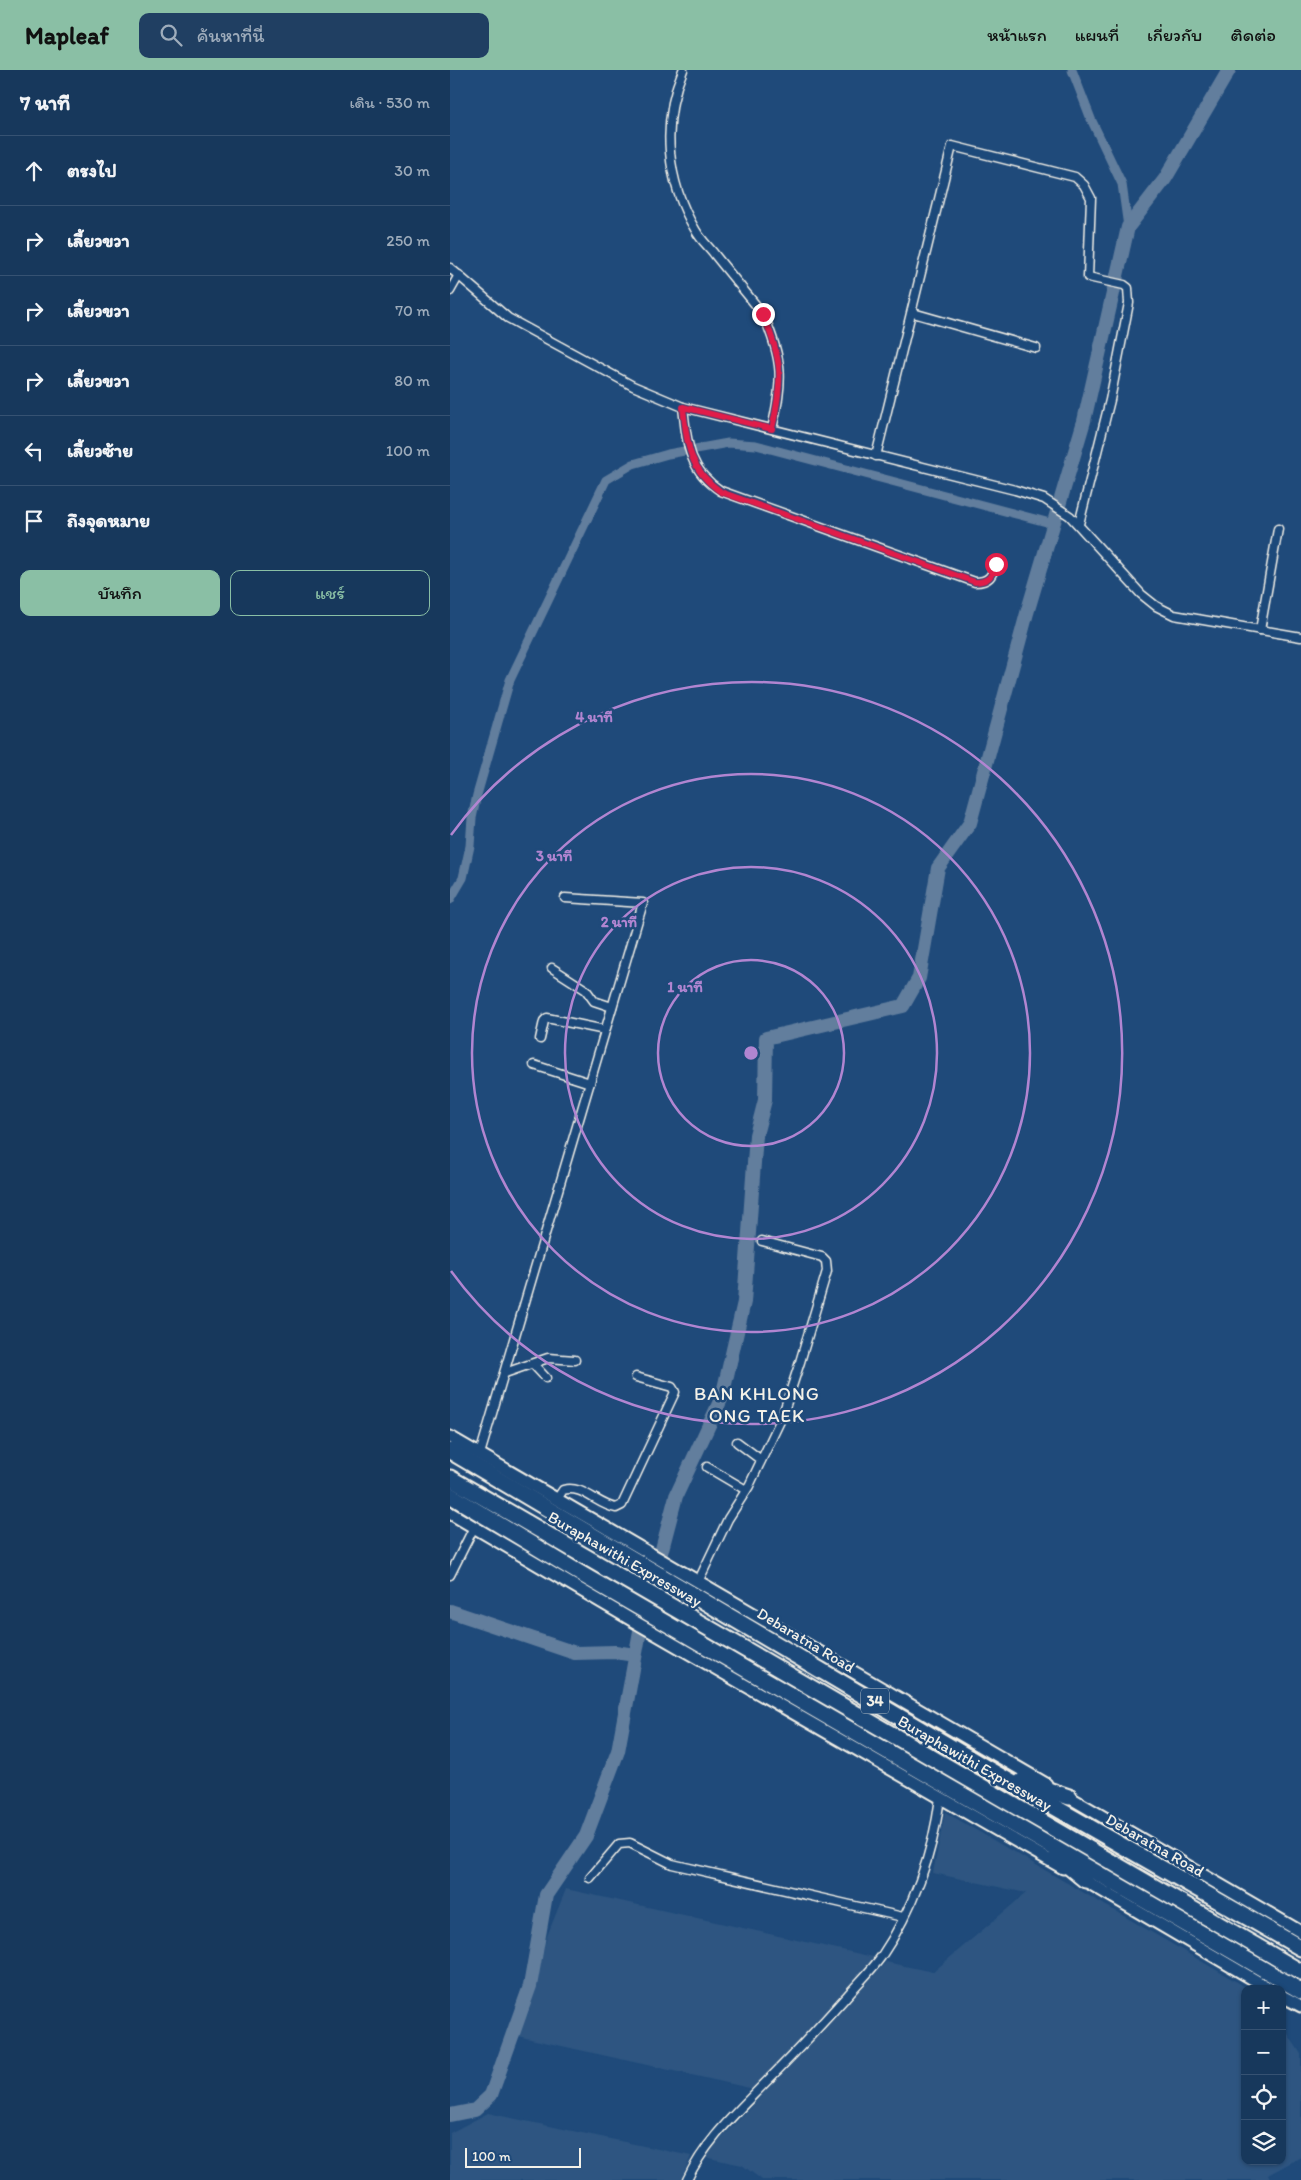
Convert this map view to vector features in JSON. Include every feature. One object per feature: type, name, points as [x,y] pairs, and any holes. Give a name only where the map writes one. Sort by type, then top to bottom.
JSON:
[{"type":"highway","name":"Debaratna Road","points":[[450,1451],[986,1768],[1301,1948]]},
{"type":"highway","name":"Buraphawithi Expressway","points":[[450,1461],[1301,1955]]},
{"type":"highway","name":"Buraphawithi Expressway","points":[[450,1478],[1301,1972]]},
{"type":"highway","name":"34","points":[[450,1495],[576,1571],[1301,1991]]},
{"type":"highway","points":[[986,1768],[1069,1797]]},
{"type":"highway","points":[[1011,1822],[1085,1880]]},
{"type":"main road","name":"Debaratna Road","points":[[450,1437],[1301,1932]]},
{"type":"main road","points":[[450,1513],[624,1616],[1085,1880],[1263,1985]]},
{"type":"main road","points":[[1286,1998],[1301,2006]]},
{"type":"street","points":[[683,70],[675,89],[668,132],[673,177],[680,200],[696,232],[763,314],[770,330],[776,347],[781,383],[772,429]]},
{"type":"street","points":[[876,456],[913,312],[952,146],[1075,177],[1084,185],[1092,198],[1088,276],[1124,285],[1128,288],[1129,303],[1110,400],[1079,524]]},
{"type":"street","points":[[450,268],[508,318],[633,386],[683,407],[1015,490],[1044,499],[1079,524],[1141,594],[1156,606],[1174,615],[1301,637]]},
{"type":"street","points":[[450,291],[459,275]]},
{"type":"street","points":[[913,312],[1036,348]]},
{"type":"street","points":[[683,407],[690,454],[698,470],[708,483],[721,492],[973,582],[984,582],[991,577],[996,564]]},
{"type":"street","points":[[1260,630],[1278,529]]},
{"type":"street","points":[[480,1454],[643,903],[565,898]]},
{"type":"street","points":[[552,968],[586,990],[594,1001],[612,1007]]},
{"type":"street","points":[[540,1039],[544,1021],[551,1018],[606,1030]]},
{"type":"street","points":[[534,1065],[590,1082]]},
{"type":"street","points":[[698,1582],[728,1519],[746,1490],[782,1417],[827,1271],[826,1261],[822,1257],[762,1241]]},
{"type":"street","points":[[505,1373],[554,1358],[575,1360]]},
{"type":"street","points":[[533,1364],[546,1378]]},
{"type":"street","points":[[557,1499],[563,1490],[571,1488],[609,1507],[616,1508],[622,1505],[675,1392],[672,1387],[636,1377]]},
{"type":"street","points":[[736,1442],[761,1460]]},
{"type":"street","points":[[707,1467],[746,1490]]},
{"type":"street","points":[[450,1575],[474,1527]]},
{"type":"street","points":[[687,2180],[703,2150],[717,2133],[817,2029],[874,1965],[890,1941],[923,1874],[937,1826],[940,1798]]},
{"type":"street","points":[[590,1878],[619,1844],[623,1842],[630,1843],[672,1864],[903,1916]]},
{"type":"shaded area","points":[[945,1812],[1242,1985],[1241,2165],[1286,2165],[1286,2031],[1301,2054],[1301,2157],[1268,2175],[1271,2180],[762,2180],[742,2165],[704,2157],[886,1962],[933,1972],[1026,1893],[933,1873]]},
{"type":"shaded area","points":[[566,1889],[878,1958],[754,2089],[517,2036],[529,2011],[547,1936]]},
{"type":"shaded area","points":[[488,2113],[691,2156],[681,2180],[450,2180],[450,2133]]},
{"type":"waterway","points":[[1072,70],[1091,119],[1122,184],[1128,227]]},
{"type":"waterway","points":[[661,1553],[676,1496],[722,1397],[744,1302],[756,1135],[765,1100],[766,1038],[903,1006],[919,978],[938,868],[970,823],[1027,613],[1084,421],[1128,227],[1165,179],[1229,70]]},
{"type":"waterway","points":[[450,900],[463,878],[470,846],[472,818],[477,795],[510,680],[606,480],[633,464],[668,454],[728,443],[756,445],[1054,524]]},
{"type":"waterway","points":[[450,1611],[575,1653],[615,1652],[635,1655]]},
{"type":"waterway","points":[[450,2115],[475,2110],[491,2095],[530,1986],[546,1895],[586,1836],[618,1751],[640,1631]]},
{"type":"district","name":"BAN KHLONG ONG TAEK","points":[[757,1404]]},
{"type":"route","points":[[763,314],[776,347],[780,365],[781,383],[772,429],[683,407],[690,454],[698,470],[708,483],[721,492],[975,582],[984,582],[991,577],[996,564]]}]
